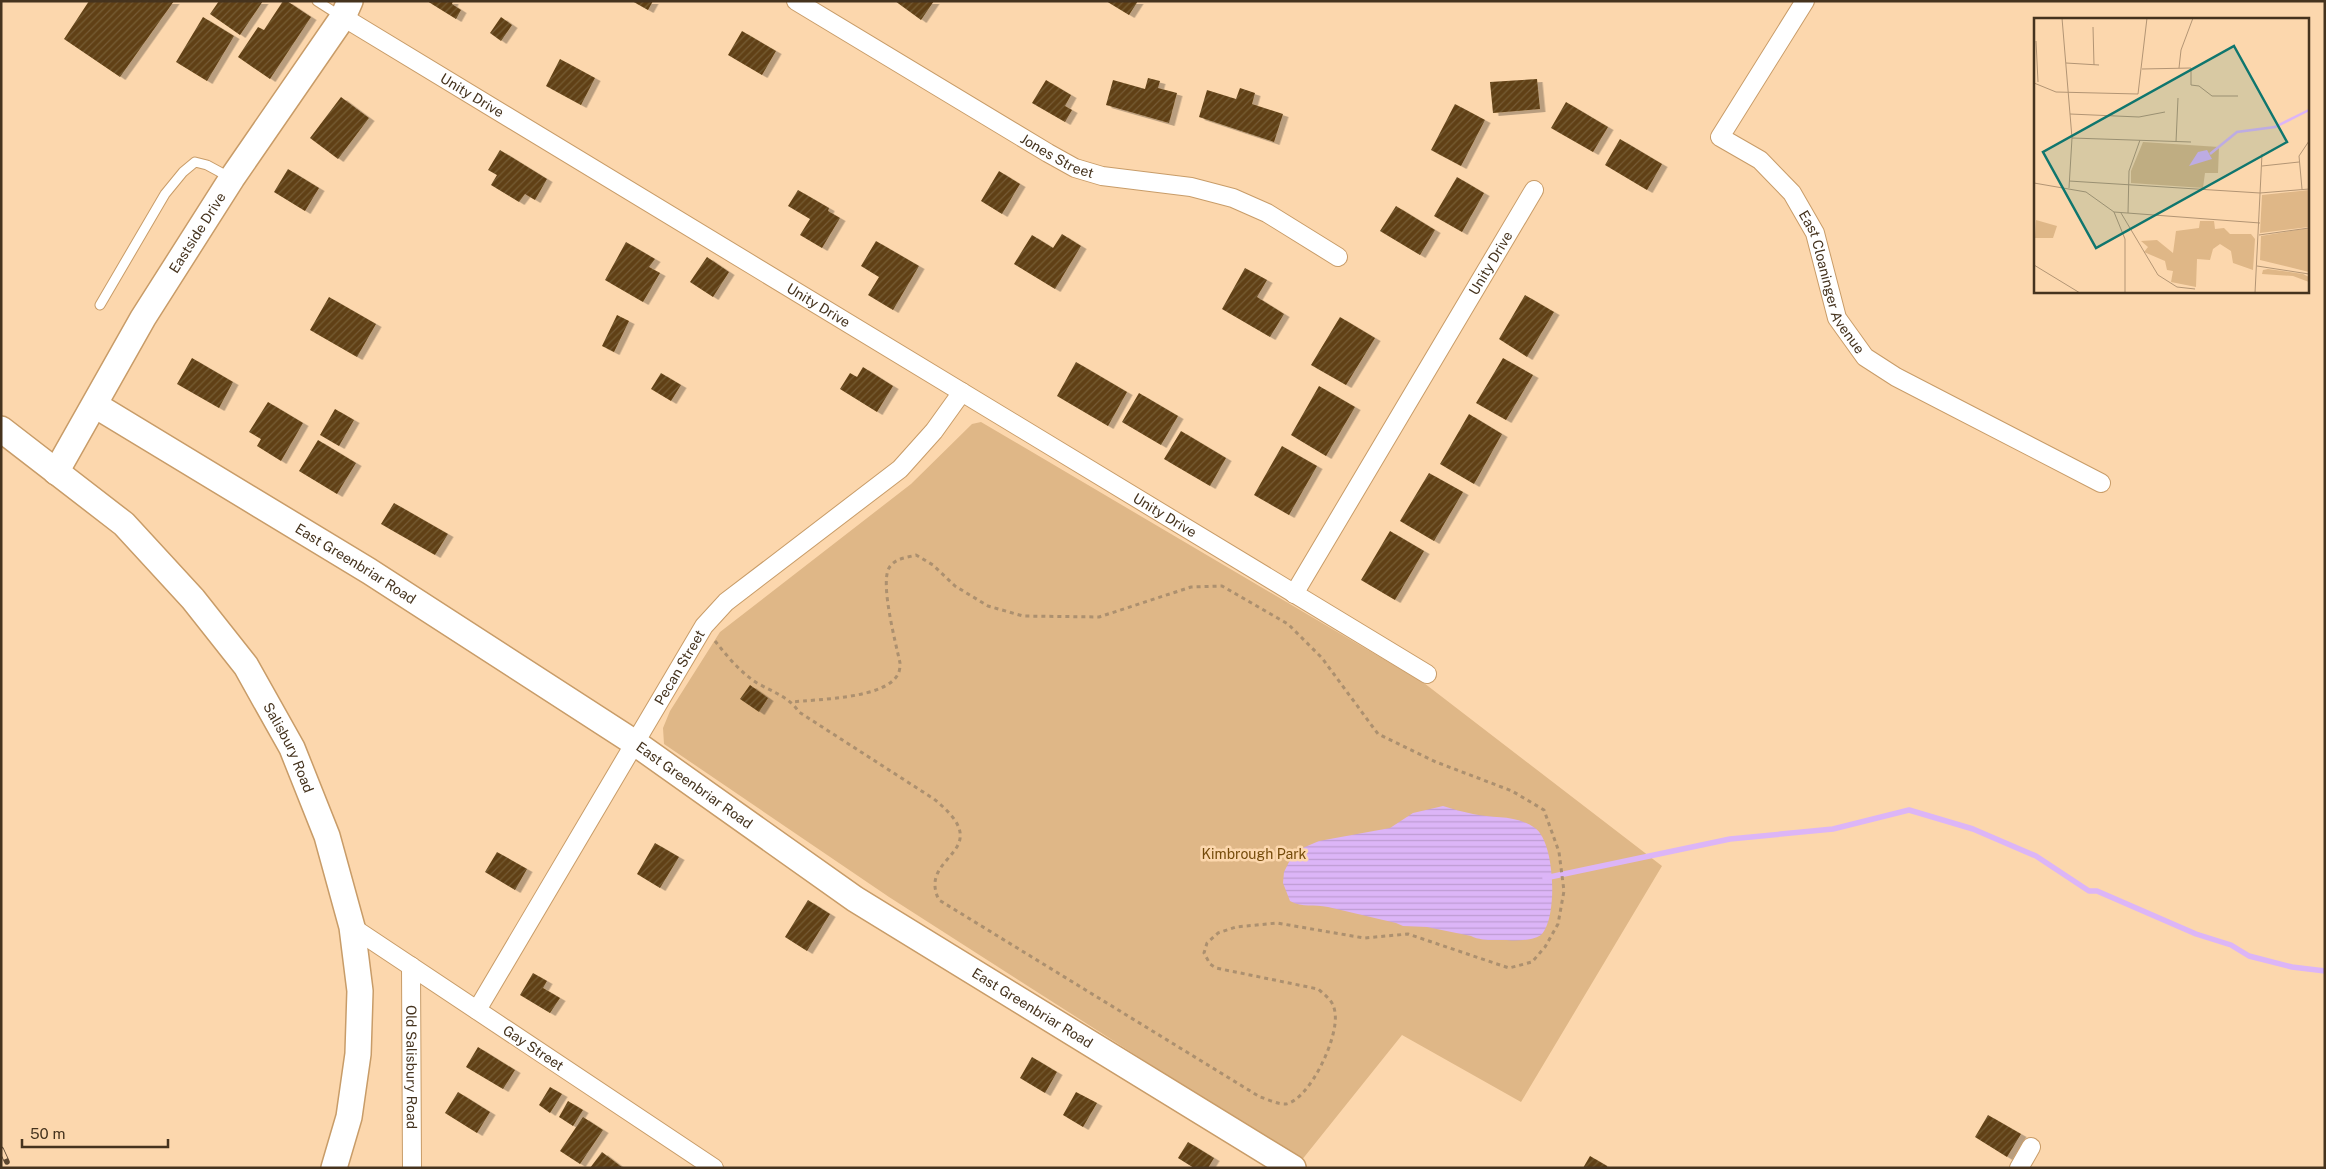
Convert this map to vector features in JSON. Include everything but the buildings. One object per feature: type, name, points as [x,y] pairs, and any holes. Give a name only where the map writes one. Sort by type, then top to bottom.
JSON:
[{"type":"street","name":"Jones Street","points":[[796,1],[1075,168],[1102,176],[1191,188],[1233,198],[1267,212],[1338,257]]},
{"type":"street","name":"East Cloaninger Avenue","points":[[1805,1],[1720,137],[1760,160],[1792,193],[1815,233],[1837,318],[1865,356],[1896,377],[2101,484]]},
{"type":"street","name":"Eastside Drive","points":[[56,472],[143,318],[232,178],[346,9]]},
{"type":"street","name":"Unity Drive","points":[[346,9],[962,392],[1426,674]]},
{"type":"street","name":"Unity Drive","points":[[1294,594],[1534,190]]},
{"type":"street","name":"Pecan Street","points":[[477,1010],[704,626],[726,602],[900,469],[934,430],[962,392]]},
{"type":"street","name":"East Greenbriar Road","points":[[95,405],[369,571],[635,743],[855,898],[1292,1168]]},
{"type":"street","name":"Salisbury Road","points":[[1,429],[124,524],[194,599],[246,666],[292,748],[327,836],[352,927],[360,990],[358,1054],[349,1117],[334,1168]]},
{"type":"street","name":"Gay Street","points":[[352,927],[714,1168]]},
{"type":"street","name":"Old Salisbury Road","points":[[410,966],[412,1168]]},
{"type":"street","points":[[2019,1168],[2031,1147]]},
{"type":"lane","points":[[317,1],[346,9]]},
{"type":"lane","points":[[100,305],[166,194],[183,172],[195,162],[207,165],[232,178]]},
{"type":"path","points":[[704,626],[731,661],[756,682],[792,702],[799,712],[934,799],[951,813],[960,828],[960,844],[935,877],[934,891],[939,900],[1260,1097],[1284,1104],[1297,1100],[1329,1050],[1336,1014],[1331,1000],[1318,989],[1216,968],[1210,964],[1204,953],[1207,943],[1218,934],[1236,927],[1277,922],[1364,938],[1408,934],[1509,968],[1532,962],[1545,946],[1558,924],[1564,891],[1562,871],[1559,852],[1544,810],[1512,792],[1436,762],[1378,734],[1322,658],[1288,624],[1222,586],[1191,588],[1099,617],[1023,616],[988,606],[955,586],[933,565],[916,555],[897,560],[888,569],[886,594],[900,663],[899,674],[890,685],[874,692],[792,702]]},
{"type":"green space","name":"Kimbrough Park","points":[[981,422],[1424,683],[1662,866],[1521,1102],[1402,1035],[1301,1161],[889,897],[664,744],[663,728],[670,711],[720,632],[911,484],[972,424]]},
{"type":"shaded area","points":[[1443,806],[1473,814],[1520,821],[1535,828],[1542,836],[1550,863],[1552,896],[1547,925],[1542,934],[1535,938],[1524,940],[1475,938],[1427,927],[1403,926],[1328,907],[1304,905],[1290,901],[1283,883],[1284,872],[1298,850],[1319,841],[1390,828],[1413,813]]},
{"type":"waterway","points":[[1545,878],[1730,839],[1833,829],[1909,810],[1973,829],[2036,856],[2089,891],[2097,891],[2196,934],[2231,945],[2249,956],[2292,967],[2325,971]]},
{"type":"railway","points":[[1,1149],[7,1162]]}]
